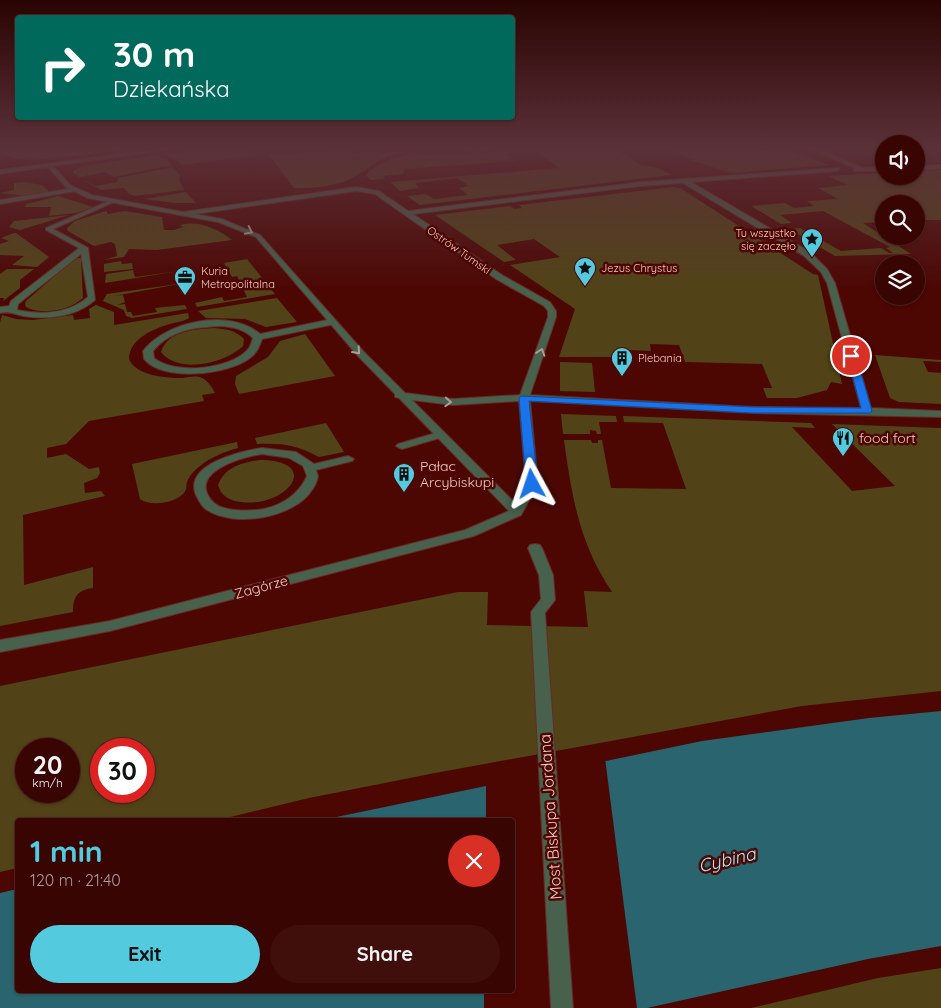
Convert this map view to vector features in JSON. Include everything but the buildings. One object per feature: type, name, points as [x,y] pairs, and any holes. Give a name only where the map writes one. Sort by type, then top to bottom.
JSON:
[{"type":"street","points":[[0,202],[49,195]]},
{"type":"street","name":"Ostrów Tumski","points":[[86,195],[111,202],[220,220],[258,236],[332,322],[400,395],[517,512],[532,484],[524,398],[533,376],[552,311],[547,304],[499,278],[381,195]]},
{"type":"street","name":"Ostrów Tumski","points":[[185,213],[313,195]]},
{"type":"street","points":[[406,213],[563,195]]},
{"type":"street","points":[[708,195],[807,254],[824,271],[831,283],[867,411]]},
{"type":"street","points":[[84,248],[48,229],[111,202]]},
{"type":"street","points":[[84,248],[92,298],[85,305],[66,312],[43,316],[26,315],[12,311],[14,303],[84,248]]},
{"type":"street","points":[[0,310],[13,308]]},
{"type":"street","points":[[258,337],[332,322]]},
{"type":"street","points":[[221,323],[238,325],[251,330],[258,337],[258,345],[251,354],[236,362],[218,368],[196,371],[175,370],[159,366],[149,359],[148,351],[154,342],[166,334],[182,328],[202,324],[221,323]]},
{"type":"street","points":[[400,395],[453,402],[524,398],[753,410],[941,414]]},
{"type":"street","points":[[402,446],[439,435]]},
{"type":"street","points":[[278,451],[299,457],[311,468],[313,478],[310,488],[286,506],[270,512],[251,515],[233,514],[212,507],[206,503],[201,494],[200,484],[206,474],[222,462],[245,453],[278,451]]},
{"type":"street","points":[[311,468],[348,459]]},
{"type":"street","name":"Zagórze","points":[[0,646],[138,619],[469,533],[517,512]]},
{"type":"street","name":"Most Biskupa Jordana","points":[[535,548],[546,574],[548,600],[538,612],[538,626],[562,1008]]},
{"type":"shaded area","points":[[168,195],[189,195],[196,203],[174,203],[144,199]]},
{"type":"shaded area","points":[[428,195],[434,199],[468,195],[504,195],[420,205],[407,196]]},
{"type":"shaded area","points":[[604,195],[691,195],[813,274],[818,275],[842,384],[831,382],[827,390],[797,398],[767,398],[763,388],[772,388],[762,364],[685,362],[679,345],[650,344],[651,351],[628,350],[629,357],[559,357],[575,309],[510,265],[560,257],[534,239],[497,245],[516,260],[504,262],[435,215],[510,206],[514,209],[522,208],[519,205]]},
{"type":"shaded area","points":[[831,195],[875,195],[875,222],[863,223],[875,231],[875,239],[823,211],[780,215],[792,223],[781,224],[751,206],[785,203],[794,208],[814,206],[807,201],[838,199]]},
{"type":"shaded area","points":[[925,195],[941,195],[941,220],[925,220]]},
{"type":"shaded area","points":[[58,196],[93,207],[76,213],[49,216],[51,207],[24,207],[27,204]]},
{"type":"shaded area","points":[[106,211],[108,214],[125,211],[162,217],[164,230],[174,230],[183,227],[180,225],[187,224],[208,226],[232,240],[157,250],[129,249],[124,257],[104,260],[117,256],[115,244],[111,242],[94,246],[68,231],[67,228],[75,221]]},
{"type":"shaded area","points":[[69,215],[20,230],[9,227],[14,221]]},
{"type":"shaded area","points":[[800,228],[841,251],[881,248],[889,253],[893,253],[886,248],[890,247],[886,245],[897,245],[911,254],[835,256],[789,229]]},
{"type":"shaded area","points":[[14,233],[49,257],[37,267],[12,265],[24,256],[0,255],[0,244],[9,241],[1,238]]},
{"type":"shaded area","points":[[75,258],[81,258],[83,298],[71,306],[56,310],[40,311],[26,307],[26,301]]},
{"type":"shaded area","points":[[247,259],[275,294],[197,307],[195,303],[222,297],[224,301],[247,297],[237,276],[232,277],[224,263]]},
{"type":"shaded area","points":[[121,261],[122,264],[132,263],[133,269],[104,272],[104,264]]},
{"type":"shaded area","points":[[7,269],[34,269],[20,280],[20,288],[3,301],[4,298],[0,298],[0,274]]},
{"type":"shaded area","points":[[133,270],[135,277],[179,271],[105,283],[106,274]]},
{"type":"shaded area","points":[[185,283],[114,296],[123,295],[125,302],[117,305],[125,304],[127,312],[131,312],[133,316],[157,312],[155,308],[185,305],[187,309],[132,318],[126,316],[124,310],[103,301],[107,294]]},
{"type":"shaded area","points":[[277,298],[297,322],[266,327],[245,319],[206,318],[198,311]]},
{"type":"shaded area","points":[[96,305],[114,312],[114,325],[188,313],[189,318],[163,326],[137,340],[130,352],[129,359],[138,369],[152,375],[176,378],[200,377],[208,382],[215,393],[202,395],[204,401],[89,421],[66,444],[47,448],[47,458],[66,454],[89,469],[99,467],[100,473],[97,478],[84,483],[85,493],[101,491],[105,496],[23,515],[24,585],[93,567],[93,588],[83,590],[77,595],[73,612],[0,626],[0,323],[2,315],[16,319],[33,320],[73,315],[74,320],[90,318],[89,309]]},
{"type":"shaded area","points":[[214,328],[234,332],[244,339],[243,346],[235,352],[214,361],[190,365],[169,359],[161,352],[164,345],[176,335],[191,330]]},
{"type":"shaded area","points":[[305,334],[335,376],[239,394],[235,384],[236,376],[268,357],[280,341]]},
{"type":"shaded area","points":[[875,355],[941,360],[941,362],[923,361],[928,372],[941,373],[941,404],[899,402],[890,398]]},
{"type":"shaded area","points":[[560,362],[592,363],[595,392],[560,391]]},
{"type":"shaded area","points":[[561,414],[616,416],[617,422],[599,422],[601,434],[590,430],[590,434],[563,434]]},
{"type":"shaded area","points":[[623,416],[811,423],[815,428],[792,427],[852,491],[895,486],[832,424],[941,428],[941,691],[802,706],[435,773],[309,798],[226,818],[15,818],[15,868],[0,872],[0,686],[458,592],[488,592],[487,625],[588,627],[584,591],[612,592],[601,574],[584,537],[570,481],[564,440],[591,440],[592,443],[598,443],[598,440],[602,440],[611,488],[686,489],[663,423],[624,422]]},
{"type":"shaded area","points":[[326,423],[344,452],[319,457],[289,446],[257,444],[255,438]]},
{"type":"shaded area","points":[[237,442],[238,448],[213,457],[196,469],[187,482],[185,492],[175,499],[163,503],[150,503],[140,499],[132,464]]},
{"type":"shaded area","points":[[259,460],[279,462],[290,467],[294,475],[292,483],[284,491],[272,498],[258,502],[241,502],[224,495],[218,485],[229,470],[240,464]]},
{"type":"shaded area","points":[[941,968],[941,1008],[751,1008],[878,978]]},
{"type":"water","name":"Cybina","points":[[941,711],[941,946],[868,959],[647,1008],[0,1008],[0,893],[15,889],[15,993],[515,993],[515,818],[332,818],[702,741],[869,718]]},
{"type":"pier","points":[[605,758],[637,1008],[484,1008],[484,993],[515,993],[515,818],[486,818],[486,782]]},
{"type":"place","name":"Tu wszystko się zaczęło","points":[[812,258]]},
{"type":"place","name":"Jezus Chrystus","points":[[585,287]]},
{"type":"place","name":"Kuria Metropolitalna","points":[[185,296]]},
{"type":"place","name":"Plebania","points":[[622,377]]},
{"type":"place","name":"food fort","points":[[843,457]]},
{"type":"place","name":"Pałac Arcybiskupi","points":[[404,493]]},
{"type":"route","points":[[532,484],[524,398],[753,410],[867,411],[851,356]]}]
